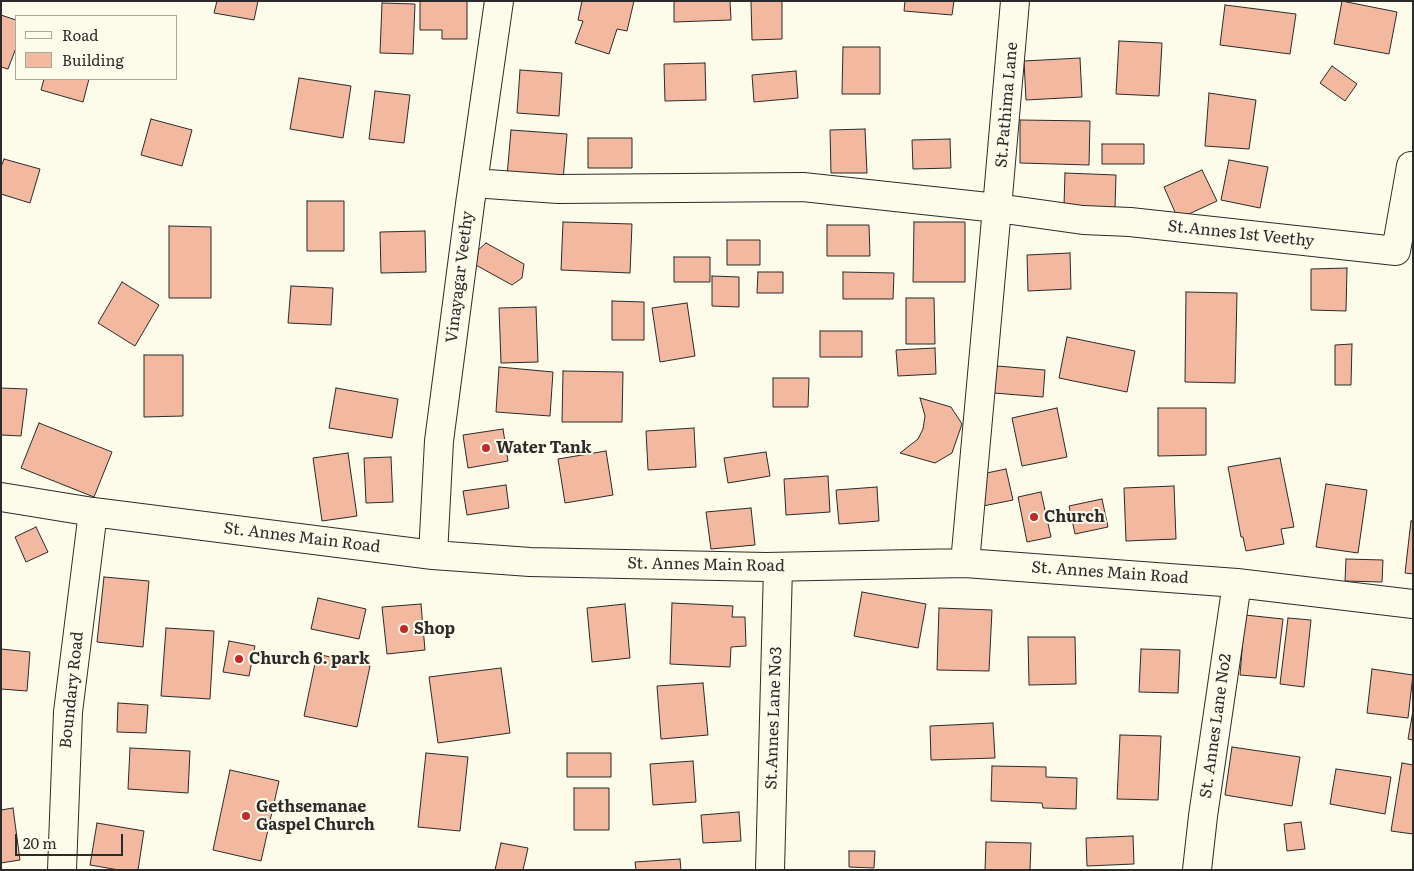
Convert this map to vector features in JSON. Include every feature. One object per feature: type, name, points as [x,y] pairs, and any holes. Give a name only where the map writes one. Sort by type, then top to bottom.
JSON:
[{"type":"street","name":"Vinayagar Veethy","points":[[433,555],[439,440],[499,1]]},
{"type":"street","name":"St.Pathima Lane","points":[[965,562],[1015,1]]},
{"type":"street","name":"St.Annes 1st Veethy","points":[[997,208],[1083,220],[1130,222],[1396,251],[1411,166],[1413,166]]},
{"type":"street","points":[[473,183],[558,188],[803,187],[997,208]]},
{"type":"street","name":"St. Annes Main Road","points":[[1,497],[93,512],[433,555],[530,562],[778,567],[965,562],[1237,583],[1413,604]]},
{"type":"street","name":"Boundary Road","points":[[62,870],[68,712],[93,512]]},
{"type":"street","name":"St.Annes Lane No3","points":[[770,870],[778,567]]},
{"type":"street","name":"St. Annes Lane No2","points":[[1197,870],[1237,583]]},
{"type":"building","points":[[217,1],[258,1],[254,20],[214,13]]},
{"type":"building","points":[[420,1],[467,1],[467,39],[442,39],[442,30],[420,30]]},
{"type":"building","points":[[582,1],[634,1],[627,31],[617,29],[609,54],[575,43],[583,21],[578,20]]},
{"type":"building","points":[[674,1],[730,1],[731,20],[674,22]]},
{"type":"building","points":[[751,1],[782,1],[782,39],[752,40]]},
{"type":"building","points":[[905,1],[954,1],[952,15],[904,11]]},
{"type":"building","points":[[1342,1],[1397,12],[1389,54],[1334,44]]},
{"type":"building","points":[[382,3],[415,4],[413,54],[380,53]]},
{"type":"building","points":[[1225,5],[1296,14],[1290,54],[1220,45]]},
{"type":"building","points":[[1,15],[15,20],[15,51],[8,69],[1,67]]},
{"type":"building","points":[[1119,41],[1162,43],[1159,96],[1116,94]]},
{"type":"building","points":[[843,47],[880,47],[880,94],[842,94]]},
{"type":"building","points":[[1080,58],[1082,97],[1026,100],[1024,61]]},
{"type":"building","points":[[705,63],[706,100],[665,101],[664,64]]},
{"type":"building","points":[[1332,66],[1357,84],[1345,101],[1320,83]]},
{"type":"building","points":[[520,70],[562,73],[559,116],[517,113]]},
{"type":"building","points":[[796,71],[798,98],[754,102],[752,75]]},
{"type":"building","points":[[299,78],[351,86],[343,138],[290,129]]},
{"type":"building","points":[[44,80],[89,80],[83,102],[41,90]]},
{"type":"building","points":[[375,91],[410,95],[404,143],[369,139]]},
{"type":"building","points":[[1209,93],[1256,100],[1249,149],[1205,146]]},
{"type":"building","points":[[151,119],[192,130],[182,166],[141,155]]},
{"type":"building","points":[[1020,120],[1090,121],[1089,165],[1020,163]]},
{"type":"building","points":[[865,129],[867,173],[831,173],[830,130]]},
{"type":"building","points":[[511,130],[567,134],[563,180],[507,176]]},
{"type":"building","points":[[588,138],[632,138],[632,168],[588,168]]},
{"type":"building","points":[[950,139],[951,168],[913,169],[912,140]]},
{"type":"building","points":[[1102,144],[1144,144],[1144,164],[1102,164]]},
{"type":"building","points":[[4,159],[40,169],[30,203],[1,194],[1,167]]},
{"type":"building","points":[[1229,160],[1268,167],[1260,208],[1221,200]]},
{"type":"building","points":[[1202,170],[1217,201],[1178,219],[1164,187]]},
{"type":"building","points":[[1065,173],[1116,175],[1115,208],[1064,206]]},
{"type":"building","points":[[307,201],[344,201],[344,251],[307,251]]},
{"type":"building","points":[[563,222],[632,224],[630,273],[561,270]]},
{"type":"building","points":[[914,222],[965,222],[965,282],[913,282]]},
{"type":"building","points":[[827,225],[869,225],[870,256],[827,256]]},
{"type":"building","points":[[169,226],[211,227],[211,298],[169,298]]},
{"type":"building","points":[[425,231],[426,272],[381,273],[380,232]]},
{"type":"building","points":[[727,240],[760,240],[760,265],[727,265]]},
{"type":"building","points":[[486,243],[524,264],[522,278],[512,285],[474,264],[476,252]]},
{"type":"building","points":[[1070,253],[1071,289],[1028,291],[1027,255]]},
{"type":"building","points":[[674,257],[710,257],[710,282],[674,282]]},
{"type":"building","points":[[1347,268],[1346,311],[1311,310],[1311,269]]},
{"type":"building","points":[[758,272],[783,272],[783,293],[757,293]]},
{"type":"building","points":[[843,272],[894,273],[893,299],[843,299]]},
{"type":"building","points":[[712,276],[739,277],[739,307],[712,306]]},
{"type":"building","points":[[122,282],[159,305],[135,346],[98,323]]},
{"type":"building","points":[[291,286],[333,288],[331,325],[288,323]]},
{"type":"building","points":[[1186,292],[1237,293],[1235,383],[1185,382]]},
{"type":"building","points":[[906,298],[934,298],[935,344],[906,344]]},
{"type":"building","points":[[612,301],[644,302],[644,340],[612,340]]},
{"type":"building","points":[[687,303],[695,356],[660,362],[652,308]]},
{"type":"building","points":[[536,307],[538,362],[501,363],[499,308]]},
{"type":"building","points":[[820,331],[862,331],[862,357],[820,357]]},
{"type":"building","points":[[1067,337],[1135,351],[1127,392],[1059,378]]},
{"type":"building","points":[[1352,344],[1351,385],[1335,385],[1335,345]]},
{"type":"building","points":[[935,348],[936,374],[898,376],[896,350]]},
{"type":"building","points":[[144,355],[183,355],[183,416],[144,417]]},
{"type":"building","points":[[997,366],[1045,370],[1043,397],[994,393]]},
{"type":"building","points":[[499,367],[553,372],[550,416],[496,412]]},
{"type":"building","points":[[563,371],[623,372],[622,422],[562,422]]},
{"type":"building","points":[[773,378],[809,378],[808,407],[773,407]]},
{"type":"building","points":[[1,388],[27,389],[21,436],[1,435]]},
{"type":"building","points":[[336,388],[398,399],[392,438],[329,428]]},
{"type":"building","points":[[920,398],[951,407],[962,424],[952,453],[935,463],[900,453],[918,439],[923,429],[925,416]]},
{"type":"building","points":[[1057,408],[1067,457],[1022,466],[1012,418]]},
{"type":"building","points":[[1158,408],[1206,408],[1206,455],[1158,456]]},
{"type":"building","points":[[39,423],[112,452],[94,497],[21,468]]},
{"type":"building","points":[[694,428],[696,467],[648,470],[646,431]]},
{"type":"building","name":"Water Tank","points":[[503,429],[508,461],[468,468],[463,435]]},
{"type":"building","points":[[606,451],[613,495],[565,503],[558,459]]},
{"type":"building","points":[[766,452],[770,476],[728,483],[724,458]]},
{"type":"building","points":[[348,453],[357,516],[322,521],[313,458]]},
{"type":"building","points":[[391,457],[393,502],[366,503],[364,458]]},
{"type":"building","points":[[1280,458],[1294,527],[1281,529],[1284,544],[1246,551],[1243,537],[1241,537],[1228,467]]},
{"type":"building","points":[[1006,469],[1013,500],[983,506],[977,475]]},
{"type":"building","points":[[828,476],[830,512],[786,515],[784,479]]},
{"type":"building","points":[[1326,484],[1367,490],[1358,553],[1316,547]]},
{"type":"building","points":[[506,485],[509,508],[467,515],[463,491]]},
{"type":"building","points":[[1174,486],[1176,539],[1126,541],[1124,488]]},
{"type":"building","points":[[877,487],[879,521],[839,524],[836,490]]},
{"type":"building","name":"Church","points":[[1041,492],[1051,537],[1027,542],[1018,497]]},
{"type":"building","points":[[1102,499],[1108,527],[1075,534],[1069,506]]},
{"type":"building","points":[[751,508],[755,545],[711,549],[706,512]]},
{"type":"building","points":[[1411,521],[1413,521],[1413,574],[1405,573]]},
{"type":"building","points":[[36,527],[48,552],[26,562],[15,537]]},
{"type":"building","points":[[1346,559],[1383,560],[1382,582],[1345,581]]},
{"type":"building","points":[[104,577],[149,581],[143,647],[97,642]]},
{"type":"building","points":[[862,592],[926,604],[918,648],[854,636]]},
{"type":"building","points":[[318,598],[366,609],[359,639],[311,629]]},
{"type":"building","points":[[672,603],[733,606],[732,617],[745,617],[746,646],[731,647],[730,667],[670,664]]},
{"type":"building","name":"Shop","points":[[421,604],[425,650],[387,654],[382,607]]},
{"type":"building","points":[[625,604],[630,658],[592,662],[587,608]]},
{"type":"building","points":[[939,608],[992,610],[989,671],[937,670]]},
{"type":"building","points":[[1245,615],[1283,619],[1276,678],[1240,675]]},
{"type":"building","points":[[1288,618],[1311,620],[1304,687],[1280,684]]},
{"type":"building","points":[[166,628],[214,631],[210,699],[161,696]]},
{"type":"building","points":[[1028,637],[1075,637],[1076,684],[1029,685]]},
{"type":"building","name":"Church 6. park","points":[[229,641],[255,646],[249,676],[223,672]]},
{"type":"building","points":[[1,649],[30,652],[27,691],[1,689]]},
{"type":"building","points":[[1141,649],[1180,650],[1178,693],[1139,692]]},
{"type":"building","points":[[317,654],[370,666],[357,727],[304,716]]},
{"type":"building","points":[[501,668],[510,733],[438,743],[429,677]]},
{"type":"building","points":[[1372,669],[1413,675],[1408,718],[1367,713]]},
{"type":"building","points":[[703,683],[708,735],[661,739],[657,686]]},
{"type":"building","points":[[118,703],[148,705],[146,733],[117,732]]},
{"type":"building","points":[[1413,711],[1413,740],[1408,739]]},
{"type":"building","points":[[993,723],[995,758],[931,760],[930,726]]},
{"type":"building","points":[[1120,735],[1161,736],[1158,800],[1117,799]]},
{"type":"building","points":[[1232,747],[1300,757],[1292,806],[1225,795]]},
{"type":"building","points":[[130,748],[190,751],[188,793],[128,789]]},
{"type":"building","points":[[426,753],[468,757],[460,831],[418,827]]},
{"type":"building","points":[[567,753],[611,753],[611,777],[567,777]]},
{"type":"building","points":[[693,761],[696,802],[653,805],[650,764]]},
{"type":"building","points":[[1402,763],[1413,765],[1413,834],[1391,831]]},
{"type":"building","points":[[992,766],[1046,767],[1046,777],[1077,778],[1076,809],[1043,808],[1042,803],[991,801]]},
{"type":"building","points":[[1336,769],[1391,777],[1385,814],[1330,804]]},
{"type":"building","name":"Gethsemanae Gaspel Church","points":[[230,770],[279,781],[261,861],[213,850]]},
{"type":"building","points":[[574,788],[609,788],[609,830],[574,830]]},
{"type":"building","points":[[13,808],[20,860],[1,863],[1,810]]},
{"type":"building","points":[[739,812],[741,841],[703,843],[701,815]]},
{"type":"building","points":[[1301,822],[1305,849],[1287,851],[1284,824]]},
{"type":"building","points":[[97,823],[144,831],[138,870],[119,870],[90,865]]},
{"type":"building","points":[[1133,836],[1134,864],[1087,866],[1086,838]]},
{"type":"building","points":[[986,842],[1031,843],[1030,870],[985,870]]},
{"type":"building","points":[[501,843],[528,848],[523,870],[495,870]]},
{"type":"building","points":[[849,851],[875,851],[874,868],[849,867]]},
{"type":"building","points":[[680,859],[681,870],[636,870],[635,862]]},
{"type":"place","name":"Water Tank","points":[[486,448]]},
{"type":"place","name":"Church","points":[[1034,517]]},
{"type":"place","name":"Shop","points":[[404,629]]},
{"type":"place","name":"Church 6. park","points":[[239,659]]},
{"type":"place","name":"Gethsemanae Gaspel Church","points":[[246,816]]}]
